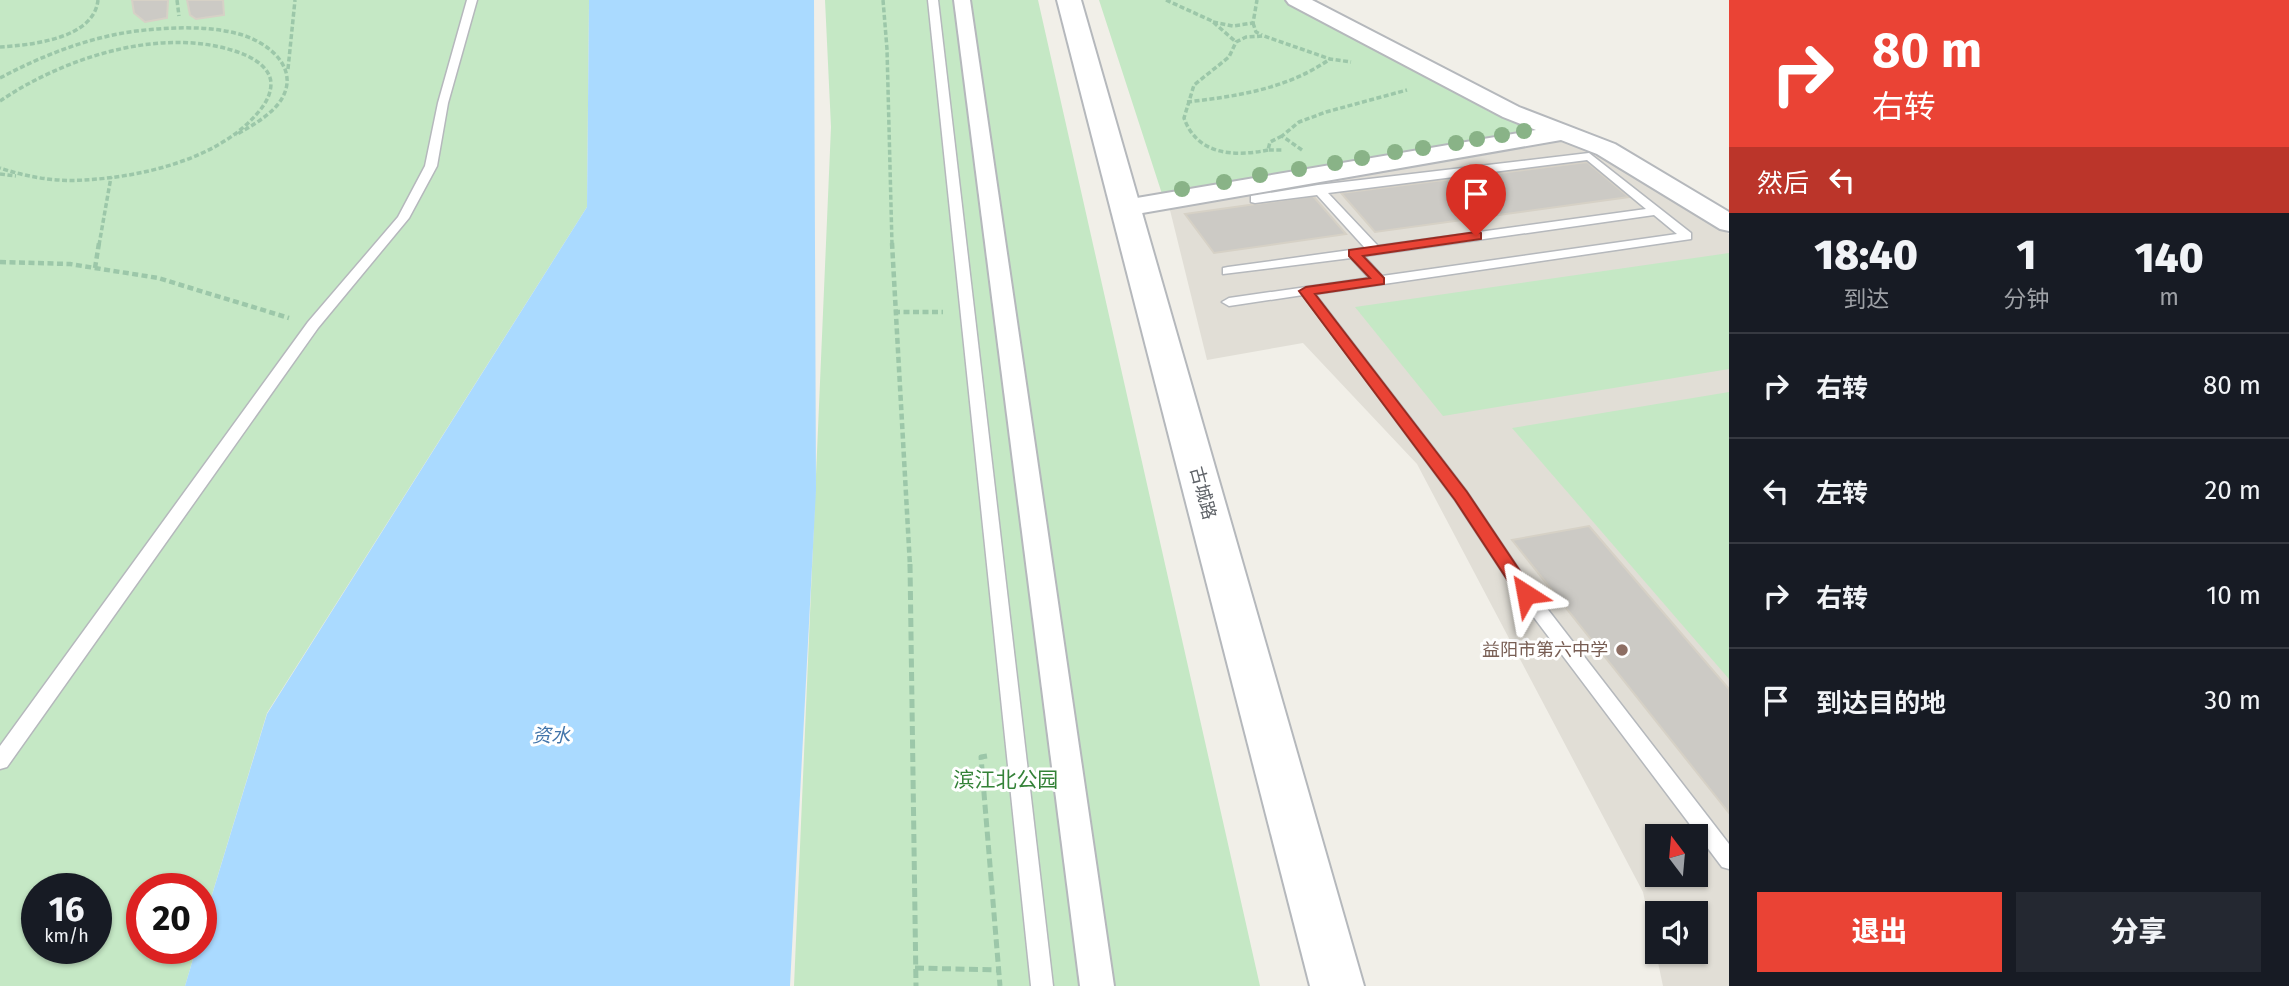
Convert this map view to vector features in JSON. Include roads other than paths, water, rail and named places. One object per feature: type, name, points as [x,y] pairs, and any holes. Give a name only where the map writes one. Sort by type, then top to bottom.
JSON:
[{"type":"street","points":[[962,0],[1097,986]]},
{"type":"street","name":"古城路","points":[[1069,0],[1337,986]]},
{"type":"street","points":[[1296,0],[1511,112],[1606,149],[1729,223]]},
{"type":"street","points":[[1125,208],[1567,132]]},
{"type":"lane","points":[[0,761],[313,325],[403,218],[431,166],[443,103],[472,0]]},
{"type":"lane","points":[[933,0],[1042,986]]},
{"type":"lane","points":[[1229,302],[1687,236],[1589,156],[1255,199]]},
{"type":"lane","points":[[1318,189],[1374,250]]},
{"type":"lane","points":[[1228,271],[1656,211]]},
{"type":"lane","points":[[1354,253],[1379,281]]},
{"type":"lane","points":[[1306,291],[1461,496],[1526,594],[1729,860]]},
{"type":"water","name":"资水","points":[[589,0],[814,0],[816,490],[790,986],[185,986],[192,964],[217,964],[217,878],[267,714],[587,207]]},
{"type":"place","name":"益阳市第六中学","points":[[1622,650]]},
{"type":"park label","name":"滨江北公园","points":[[1006,780]]}]
